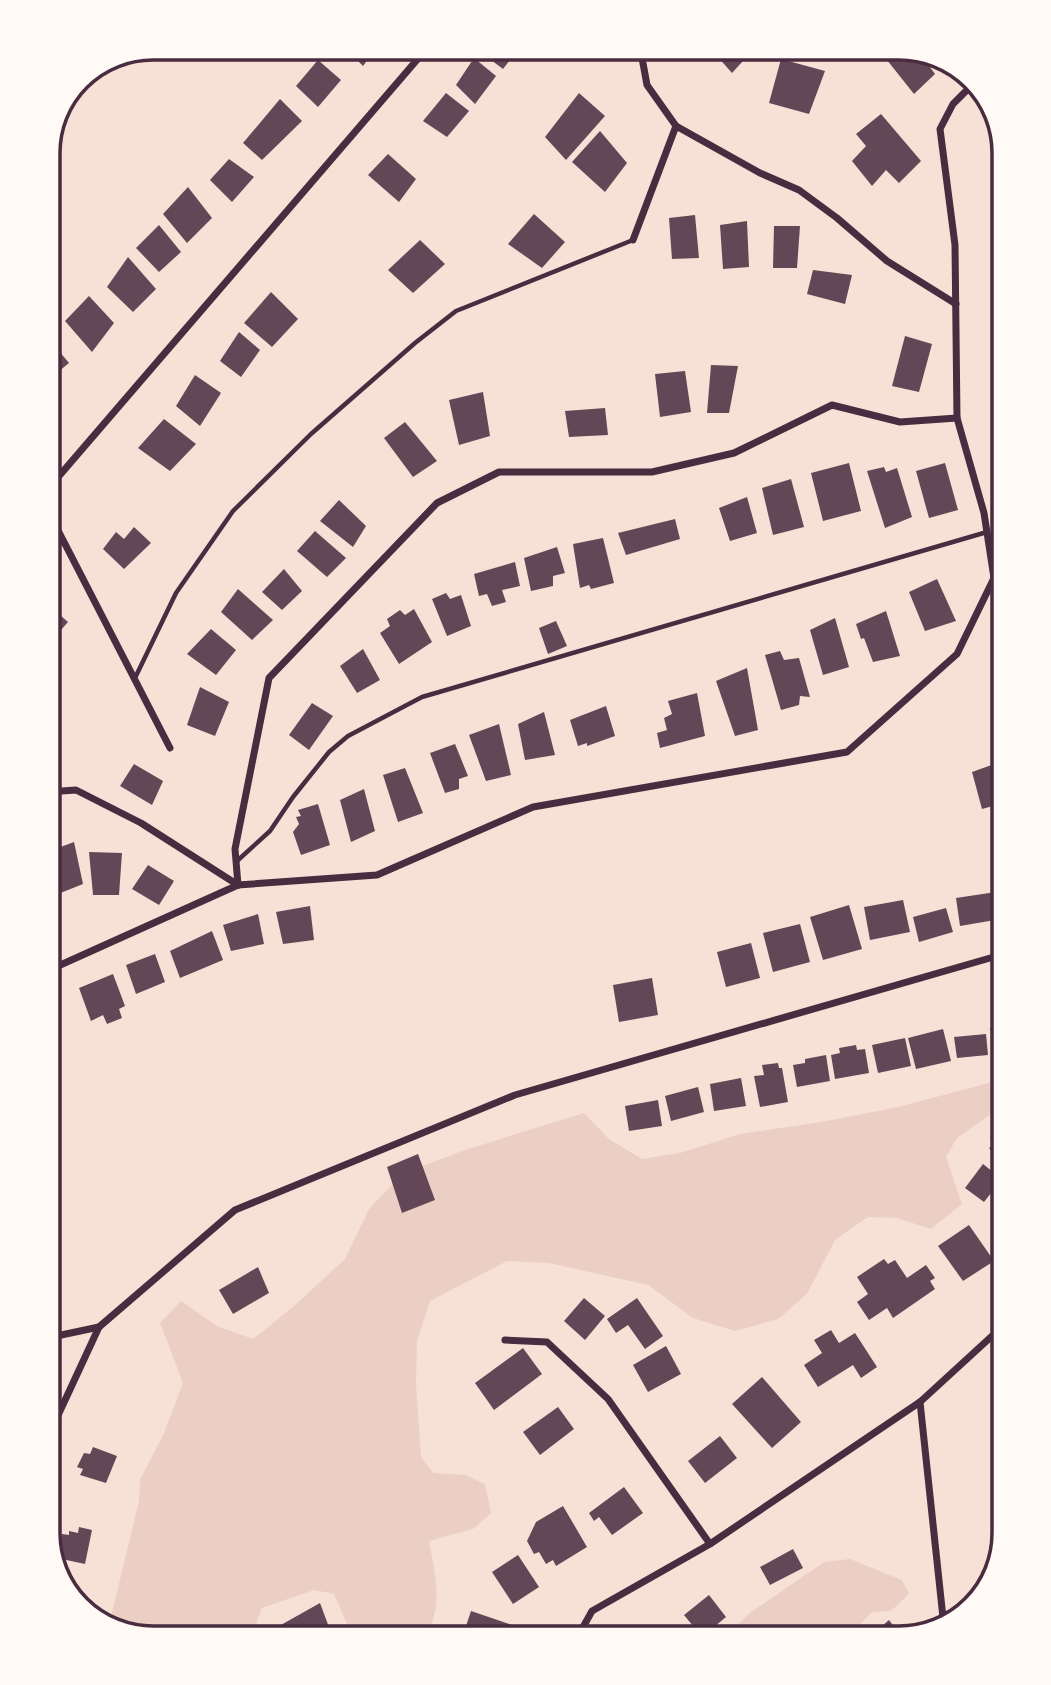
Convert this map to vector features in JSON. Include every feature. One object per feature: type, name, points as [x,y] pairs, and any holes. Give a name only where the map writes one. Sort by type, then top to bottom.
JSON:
[{"type":"street","points":[[60,474],[417,60]]},
{"type":"street","points":[[642,60],[647,85],[676,126],[760,173],[799,190],[887,261],[956,304]]},
{"type":"street","points":[[967,90],[953,104],[940,129],[955,245],[957,418],[984,513],[992,565]]},
{"type":"street","points":[[633,240],[676,126]]},
{"type":"street","points":[[238,885],[235,849],[269,678],[437,503],[499,472],[652,472],[734,453],[832,405],[900,422],[957,418]]},
{"type":"street","points":[[60,534],[170,748]]},
{"type":"street","points":[[60,965],[238,885],[376,875],[533,807],[847,752],[957,654],[992,582]]},
{"type":"street","points":[[60,791],[76,790],[141,823],[238,885]]},
{"type":"street","points":[[60,1411],[99,1327],[235,1210],[515,1095],[992,957]]},
{"type":"street","points":[[60,1335],[99,1327]]},
{"type":"street","points":[[584,1626],[592,1611],[710,1544],[920,1402],[992,1336]]},
{"type":"street","points":[[505,1340],[547,1342],[608,1399],[710,1544]]},
{"type":"street","points":[[920,1402],[943,1614]]},
{"type":"lane","points":[[135,678],[176,593],[233,510],[311,434],[415,343],[456,311],[633,240]]},
{"type":"lane","points":[[236,862],[271,831],[293,797],[329,752],[348,736],[422,697],[987,532]]},
{"type":"shaded area","points":[[992,1082],[992,1113],[957,1138],[946,1157],[962,1204],[931,1229],[897,1218],[868,1217],[835,1240],[807,1294],[778,1319],[735,1331],[693,1318],[648,1285],[549,1263],[507,1261],[430,1301],[417,1341],[416,1383],[421,1457],[433,1473],[465,1475],[485,1484],[491,1513],[473,1529],[429,1541],[436,1592],[434,1618],[430,1625],[348,1625],[334,1594],[314,1590],[262,1608],[256,1625],[147,1625],[111,1616],[139,1501],[140,1480],[164,1433],[183,1383],[160,1323],[181,1301],[217,1326],[253,1339],[345,1259],[369,1209],[403,1173],[468,1149],[584,1113],[609,1139],[642,1159],[680,1153],[740,1134],[898,1107]]},
{"type":"shaded area","points":[[850,1559],[902,1580],[909,1594],[891,1611],[872,1612],[859,1626],[736,1626],[750,1613],[824,1562]]},
{"type":"building","points":[[318,60],[341,80],[318,107],[296,86]]},
{"type":"building","points":[[357,60],[367,60],[363,66]]},
{"type":"building","points":[[473,60],[476,60],[496,76],[475,104],[456,85]]},
{"type":"building","points":[[491,60],[510,60],[503,69]]},
{"type":"building","points":[[720,60],[744,60],[732,73]]},
{"type":"building","points":[[781,60],[825,71],[809,114],[769,103]]},
{"type":"building","points":[[887,60],[928,64],[935,74],[914,94]]},
{"type":"building","points":[[446,93],[469,111],[447,137],[423,121]]},
{"type":"building","points":[[579,93],[605,116],[566,160],[545,137]]},
{"type":"building","points":[[280,99],[302,121],[262,160],[243,143]]},
{"type":"building","points":[[881,114],[921,161],[899,183],[886,170],[872,186],[852,161],[866,146],[856,134]]},
{"type":"building","points":[[600,131],[627,163],[605,192],[572,162]]},
{"type":"building","points":[[388,154],[416,179],[399,202],[368,175]]},
{"type":"building","points":[[229,159],[254,177],[232,202],[210,180]]},
{"type":"building","points":[[188,187],[212,218],[187,243],[163,214]]},
{"type":"building","points":[[534,214],[565,242],[542,268],[508,244]]},
{"type":"building","points":[[695,215],[699,258],[672,259],[669,218]]},
{"type":"building","points":[[747,221],[749,267],[723,269],[720,225]]},
{"type":"building","points":[[159,225],[181,252],[159,272],[136,248]]},
{"type":"building","points":[[774,226],[800,226],[797,268],[773,268]]},
{"type":"building","points":[[420,240],[445,264],[413,293],[388,270]]},
{"type":"building","points":[[128,257],[156,289],[133,312],[107,287]]},
{"type":"building","points":[[813,270],[852,275],[845,304],[807,294]]},
{"type":"building","points":[[271,292],[298,319],[272,347],[244,323]]},
{"type":"building","points":[[89,296],[114,323],[92,352],[65,321]]},
{"type":"building","points":[[239,332],[260,350],[241,377],[220,361]]},
{"type":"building","points":[[905,336],[932,344],[919,392],[892,386]]},
{"type":"building","points":[[60,352],[69,363],[60,370]]},
{"type":"building","points":[[711,365],[738,366],[729,413],[707,413]]},
{"type":"building","points":[[685,371],[691,412],[660,417],[655,374]]},
{"type":"building","points":[[195,375],[221,393],[200,426],[176,406]]},
{"type":"building","points":[[483,392],[490,436],[459,445],[449,400]]},
{"type":"building","points":[[605,408],[608,435],[569,437],[565,411]]},
{"type":"building","points":[[164,419],[196,444],[170,471],[138,448]]},
{"type":"building","points":[[405,422],[437,461],[413,477],[384,438]]},
{"type":"building","points":[[849,463],[861,511],[823,521],[811,473]]},
{"type":"building","points":[[945,463],[958,510],[929,518],[916,471]]},
{"type":"building","points":[[884,467],[886,472],[897,468],[912,517],[885,528],[867,471]]},
{"type":"building","points":[[791,479],[804,527],[773,535],[762,488]]},
{"type":"building","points":[[747,497],[757,533],[730,541],[719,508]]},
{"type":"building","points":[[339,500],[366,526],[353,547],[320,521]]},
{"type":"building","points":[[675,519],[680,539],[626,555],[618,533]]},
{"type":"building","points":[[134,527],[151,543],[124,569],[103,549],[116,532],[124,539]]},
{"type":"building","points":[[315,531],[346,558],[327,577],[297,551]]},
{"type":"building","points":[[603,538],[614,583],[591,589],[589,585],[580,588],[573,544]]},
{"type":"building","points":[[557,547],[565,573],[553,576],[553,586],[531,591],[524,558]]},
{"type":"building","points":[[515,562],[520,586],[502,590],[506,602],[492,606],[487,594],[479,596],[474,574]]},
{"type":"building","points":[[284,569],[302,591],[282,610],[262,592]]},
{"type":"building","points":[[937,579],[956,621],[925,631],[909,592]]},
{"type":"building","points":[[238,589],[273,620],[252,640],[221,612]]},
{"type":"building","points":[[446,593],[450,599],[461,595],[471,626],[447,636],[432,599]]},
{"type":"building","points":[[414,609],[432,642],[399,664],[380,633],[390,626],[387,619],[400,610],[405,615]]},
{"type":"building","points":[[886,611],[900,656],[873,662],[856,624]]},
{"type":"building","points":[[60,615],[68,622],[60,631]]},
{"type":"building","points":[[835,618],[849,667],[823,675],[810,630]]},
{"type":"building","points":[[556,621],[567,646],[548,654],[539,628]]},
{"type":"building","points":[[211,629],[236,650],[216,675],[187,654]]},
{"type":"building","points":[[363,649],[380,680],[357,693],[340,666]]},
{"type":"building","points":[[780,651],[784,660],[799,658],[810,697],[800,696],[799,705],[781,710],[765,655]]},
{"type":"building","points":[[747,668],[758,730],[735,736],[716,681]]},
{"type":"building","points":[[200,687],[229,702],[215,736],[187,725]]},
{"type":"building","points":[[697,693],[705,736],[660,748],[657,733],[667,730],[664,718],[672,714],[668,701]]},
{"type":"building","points":[[312,703],[333,716],[309,750],[289,735]]},
{"type":"building","points":[[606,706],[615,736],[587,746],[587,743],[578,746],[570,720]]},
{"type":"building","points":[[544,712],[555,755],[525,760],[518,724]]},
{"type":"building","points":[[499,724],[511,775],[486,781],[469,735]]},
{"type":"building","points":[[455,744],[468,776],[459,779],[459,789],[445,793],[430,753]]},
{"type":"building","points":[[134,764],[163,781],[152,805],[120,786]]},
{"type":"building","points":[[992,765],[992,806],[982,809],[972,772]]},
{"type":"building","points":[[405,768],[423,813],[398,822],[383,775]]},
{"type":"building","points":[[364,789],[375,831],[351,842],[340,800]]},
{"type":"building","points":[[318,804],[330,845],[301,855],[293,832],[299,824],[296,817],[301,816],[298,810]]},
{"type":"building","points":[[74,842],[83,884],[60,893],[60,847]]},
{"type":"building","points":[[89,852],[122,853],[119,895],[93,895]]},
{"type":"building","points":[[148,865],[174,881],[159,905],[132,889]]},
{"type":"building","points":[[992,893],[992,921],[960,926],[956,898]]},
{"type":"building","points":[[903,900],[910,932],[870,940],[864,907]]},
{"type":"building","points":[[849,905],[862,949],[823,960],[810,917]]},
{"type":"building","points":[[310,906],[314,940],[283,944],[276,912]]},
{"type":"building","points":[[946,908],[953,932],[919,942],[913,917]]},
{"type":"building","points":[[258,914],[264,944],[231,951],[223,925]]},
{"type":"building","points":[[800,924],[810,962],[773,972],[763,933]]},
{"type":"building","points":[[212,931],[223,960],[180,978],[170,951]]},
{"type":"building","points":[[751,943],[760,978],[726,987],[717,952]]},
{"type":"building","points":[[155,954],[165,982],[136,994],[126,965]]},
{"type":"building","points":[[113,974],[125,1006],[119,1009],[122,1018],[107,1024],[103,1015],[91,1021],[79,988]]},
{"type":"building","points":[[652,978],[658,1015],[619,1022],[613,985]]},
{"type":"building","points":[[943,1029],[951,1061],[916,1069],[908,1038]]},
{"type":"building","points":[[986,1034],[988,1055],[957,1058],[954,1037]]},
{"type":"building","points":[[905,1038],[911,1066],[878,1073],[872,1045]]},
{"type":"building","points":[[856,1045],[857,1050],[865,1049],[869,1073],[835,1079],[831,1055],[840,1053],[839,1048]]},
{"type":"building","points":[[826,1055],[830,1081],[797,1087],[793,1065],[805,1063],[805,1059]]},
{"type":"building","points":[[778,1063],[779,1068],[782,1068],[788,1102],[760,1107],[754,1076],[764,1075],[762,1065]]},
{"type":"building","points":[[741,1078],[746,1106],[714,1111],[710,1084]]},
{"type":"building","points":[[698,1087],[704,1112],[671,1121],[665,1096]]},
{"type":"building","points":[[658,1100],[662,1126],[629,1131],[625,1106]]},
{"type":"building","points":[[418,1154],[435,1200],[402,1213],[387,1167]]},
{"type":"building","points":[[983,1164],[992,1171],[992,1192],[984,1202],[965,1188]]},
{"type":"building","points":[[969,1225],[992,1258],[992,1262],[963,1281],[938,1246]]},
{"type":"building","points":[[884,1259],[888,1264],[895,1260],[907,1278],[926,1265],[935,1278],[930,1281],[935,1289],[893,1318],[887,1308],[869,1320],[857,1302],[868,1294],[857,1277]]},
{"type":"building","points":[[258,1267],[269,1293],[233,1314],[219,1290]]},
{"type":"building","points":[[584,1298],[605,1316],[585,1340],[564,1321]]},
{"type":"building","points":[[637,1298],[663,1336],[645,1349],[628,1325],[616,1333],[607,1319]]},
{"type":"building","points":[[831,1330],[839,1343],[855,1333],[877,1367],[861,1378],[853,1365],[818,1387],[804,1365],[822,1353],[814,1340]]},
{"type":"building","points":[[666,1346],[681,1374],[648,1392],[633,1365]]},
{"type":"building","points":[[523,1348],[542,1374],[494,1410],[475,1383]]},
{"type":"building","points":[[762,1377],[801,1422],[772,1448],[732,1404]]},
{"type":"building","points":[[558,1407],[574,1429],[540,1455],[523,1432]]},
{"type":"building","points":[[720,1436],[737,1458],[705,1483],[688,1461]]},
{"type":"building","points":[[93,1447],[117,1456],[106,1483],[80,1475],[83,1469],[77,1467],[84,1453],[90,1454]]},
{"type":"building","points":[[624,1487],[643,1513],[612,1535],[599,1517],[594,1521],[589,1513]]},
{"type":"building","points":[[563,1506],[587,1547],[556,1566],[553,1560],[546,1564],[539,1552],[534,1554],[527,1541],[536,1522]]},
{"type":"building","points":[[79,1527],[92,1530],[85,1564],[64,1560],[60,1544],[62,1534],[69,1535],[69,1531],[78,1533]]},
{"type":"building","points":[[793,1549],[803,1568],[770,1585],[760,1567]]},
{"type":"building","points":[[518,1555],[539,1587],[513,1604],[492,1572]]},
{"type":"building","points":[[709,1595],[726,1617],[715,1626],[693,1626],[684,1615]]},
{"type":"building","points":[[320,1603],[328,1625],[280,1625]]},
{"type":"building","points":[[471,1611],[513,1625],[466,1625]]},
{"type":"building","points":[[889,1620],[894,1626],[882,1626]]}]
